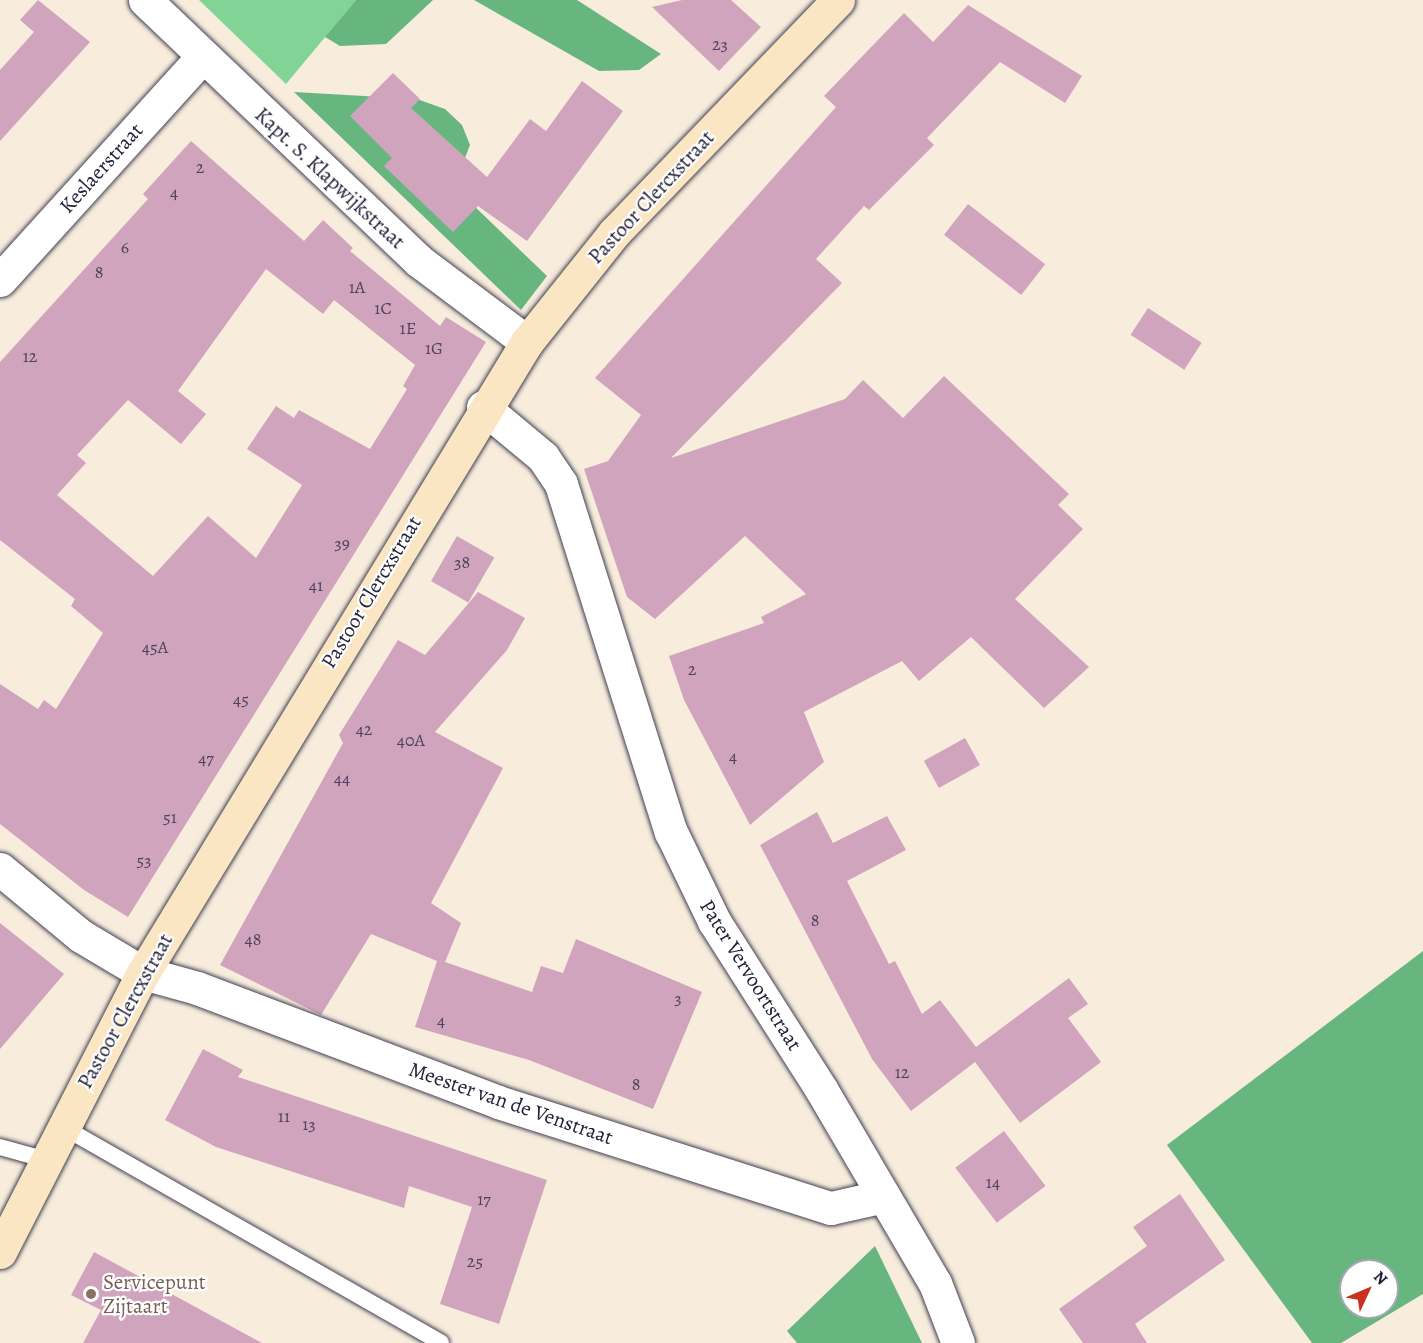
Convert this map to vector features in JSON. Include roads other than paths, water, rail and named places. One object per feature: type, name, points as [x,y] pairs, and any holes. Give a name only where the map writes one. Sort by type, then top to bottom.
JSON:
[{"type":"street","name":"Kapt. S. Klapwijkstraat","points":[[145,0],[202,57],[419,261],[527,342]]},
{"type":"street","name":"Pastoor Clercxstraat","points":[[0,1252],[143,973],[483,407],[527,342],[614,233],[838,0]]},
{"type":"street","name":"Keslaerstraat","points":[[0,280],[202,57]]},
{"type":"street","name":"Pater Vervoortstraat","points":[[483,407],[543,457],[561,484],[671,831],[714,921],[884,1196],[935,1283],[958,1343]]},
{"type":"street","name":"Meester van de Venstraat","points":[[0,869],[81,936],[143,973],[197,988],[498,1102],[831,1208],[884,1196]]},
{"type":"lane","points":[[63,1127],[441,1343]]},
{"type":"lane","points":[[0,1147],[46,1160]]},
{"type":"place","name":"Servicepunt Zijtaart","points":[[91,1294]]}]
